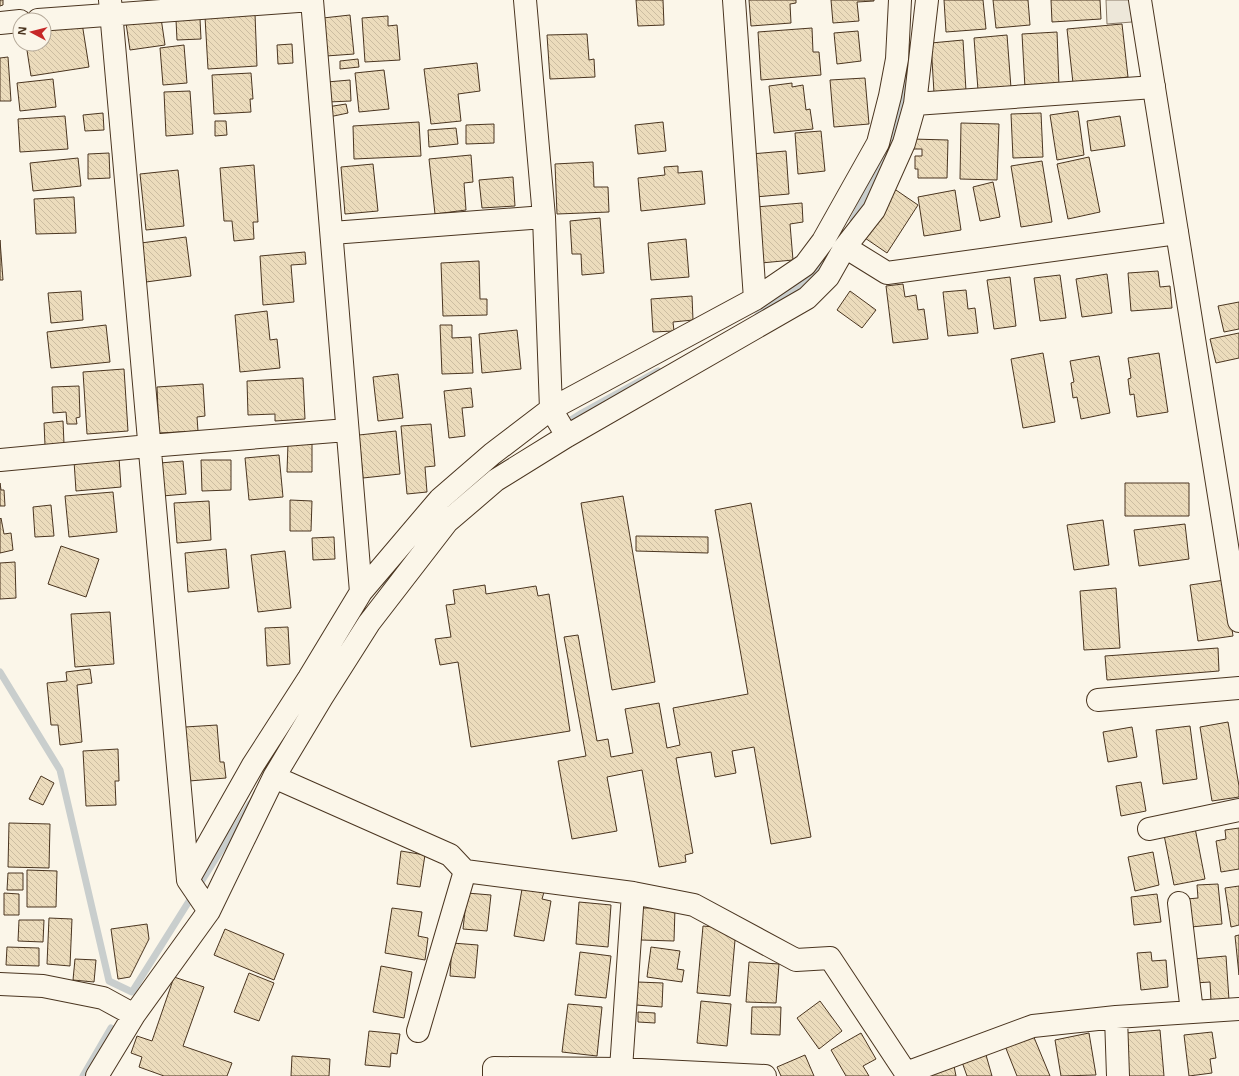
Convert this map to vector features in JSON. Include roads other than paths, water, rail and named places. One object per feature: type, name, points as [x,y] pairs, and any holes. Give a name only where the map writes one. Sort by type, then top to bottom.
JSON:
[{"type":"street","points":[[52,18],[111,7],[312,0],[361,592]]},
{"type":"street","points":[[525,0],[544,217],[551,409],[568,436]]},
{"type":"street","points":[[734,0],[755,299]]},
{"type":"street","points":[[188,880],[253,765],[309,678],[361,592],[440,499],[492,454],[551,409],[755,299],[805,264],[823,241],[878,143],[890,96],[897,59],[900,0]]},
{"type":"street","points":[[98,1076],[134,1015],[208,911],[274,777],[322,697],[369,623],[447,522],[496,480],[568,436],[807,298],[828,277],[845,247],[874,210],[904,143],[915,104],[927,0]]},
{"type":"street","points":[[1140,0],[1239,622]]},
{"type":"street","points":[[111,7],[188,880],[208,911]]},
{"type":"street","points":[[0,23],[12,22]]},
{"type":"street","points":[[915,104],[1154,87]]},
{"type":"street","points":[[332,233],[544,217]]},
{"type":"street","points":[[845,247],[887,273],[1177,233]]},
{"type":"street","points":[[0,460],[347,430]]},
{"type":"street","points":[[1098,700],[1239,688]]},
{"type":"street","points":[[274,777],[450,855],[465,871],[633,893],[694,905],[796,960],[830,958],[906,1073],[1033,1026],[1116,1017],[1239,1009]]},
{"type":"street","points":[[1149,829],[1239,810]]},
{"type":"street","points":[[418,1031],[465,871]]},
{"type":"street","points":[[620,1069],[633,893]]},
{"type":"street","points":[[1179,903],[1192,1012]]},
{"type":"street","points":[[0,984],[43,986],[103,998],[134,1015]]},
{"type":"street","points":[[1116,1017],[1118,1076]]},
{"type":"street","points":[[494,1076],[494,1068],[620,1069],[765,1076]]},
{"type":"waterway","points":[[853,220],[895,136],[906,83],[910,54]]},
{"type":"waterway","points":[[758,315],[808,279],[832,250]]},
{"type":"waterway","points":[[563,425],[658,371]]},
{"type":"waterway","points":[[386,584],[398,566],[410,553]]},
{"type":"waterway","points":[[0,672],[60,770],[109,981],[132,992],[250,804]]},
{"type":"waterway","points":[[83,1076],[111,1028]]}]
